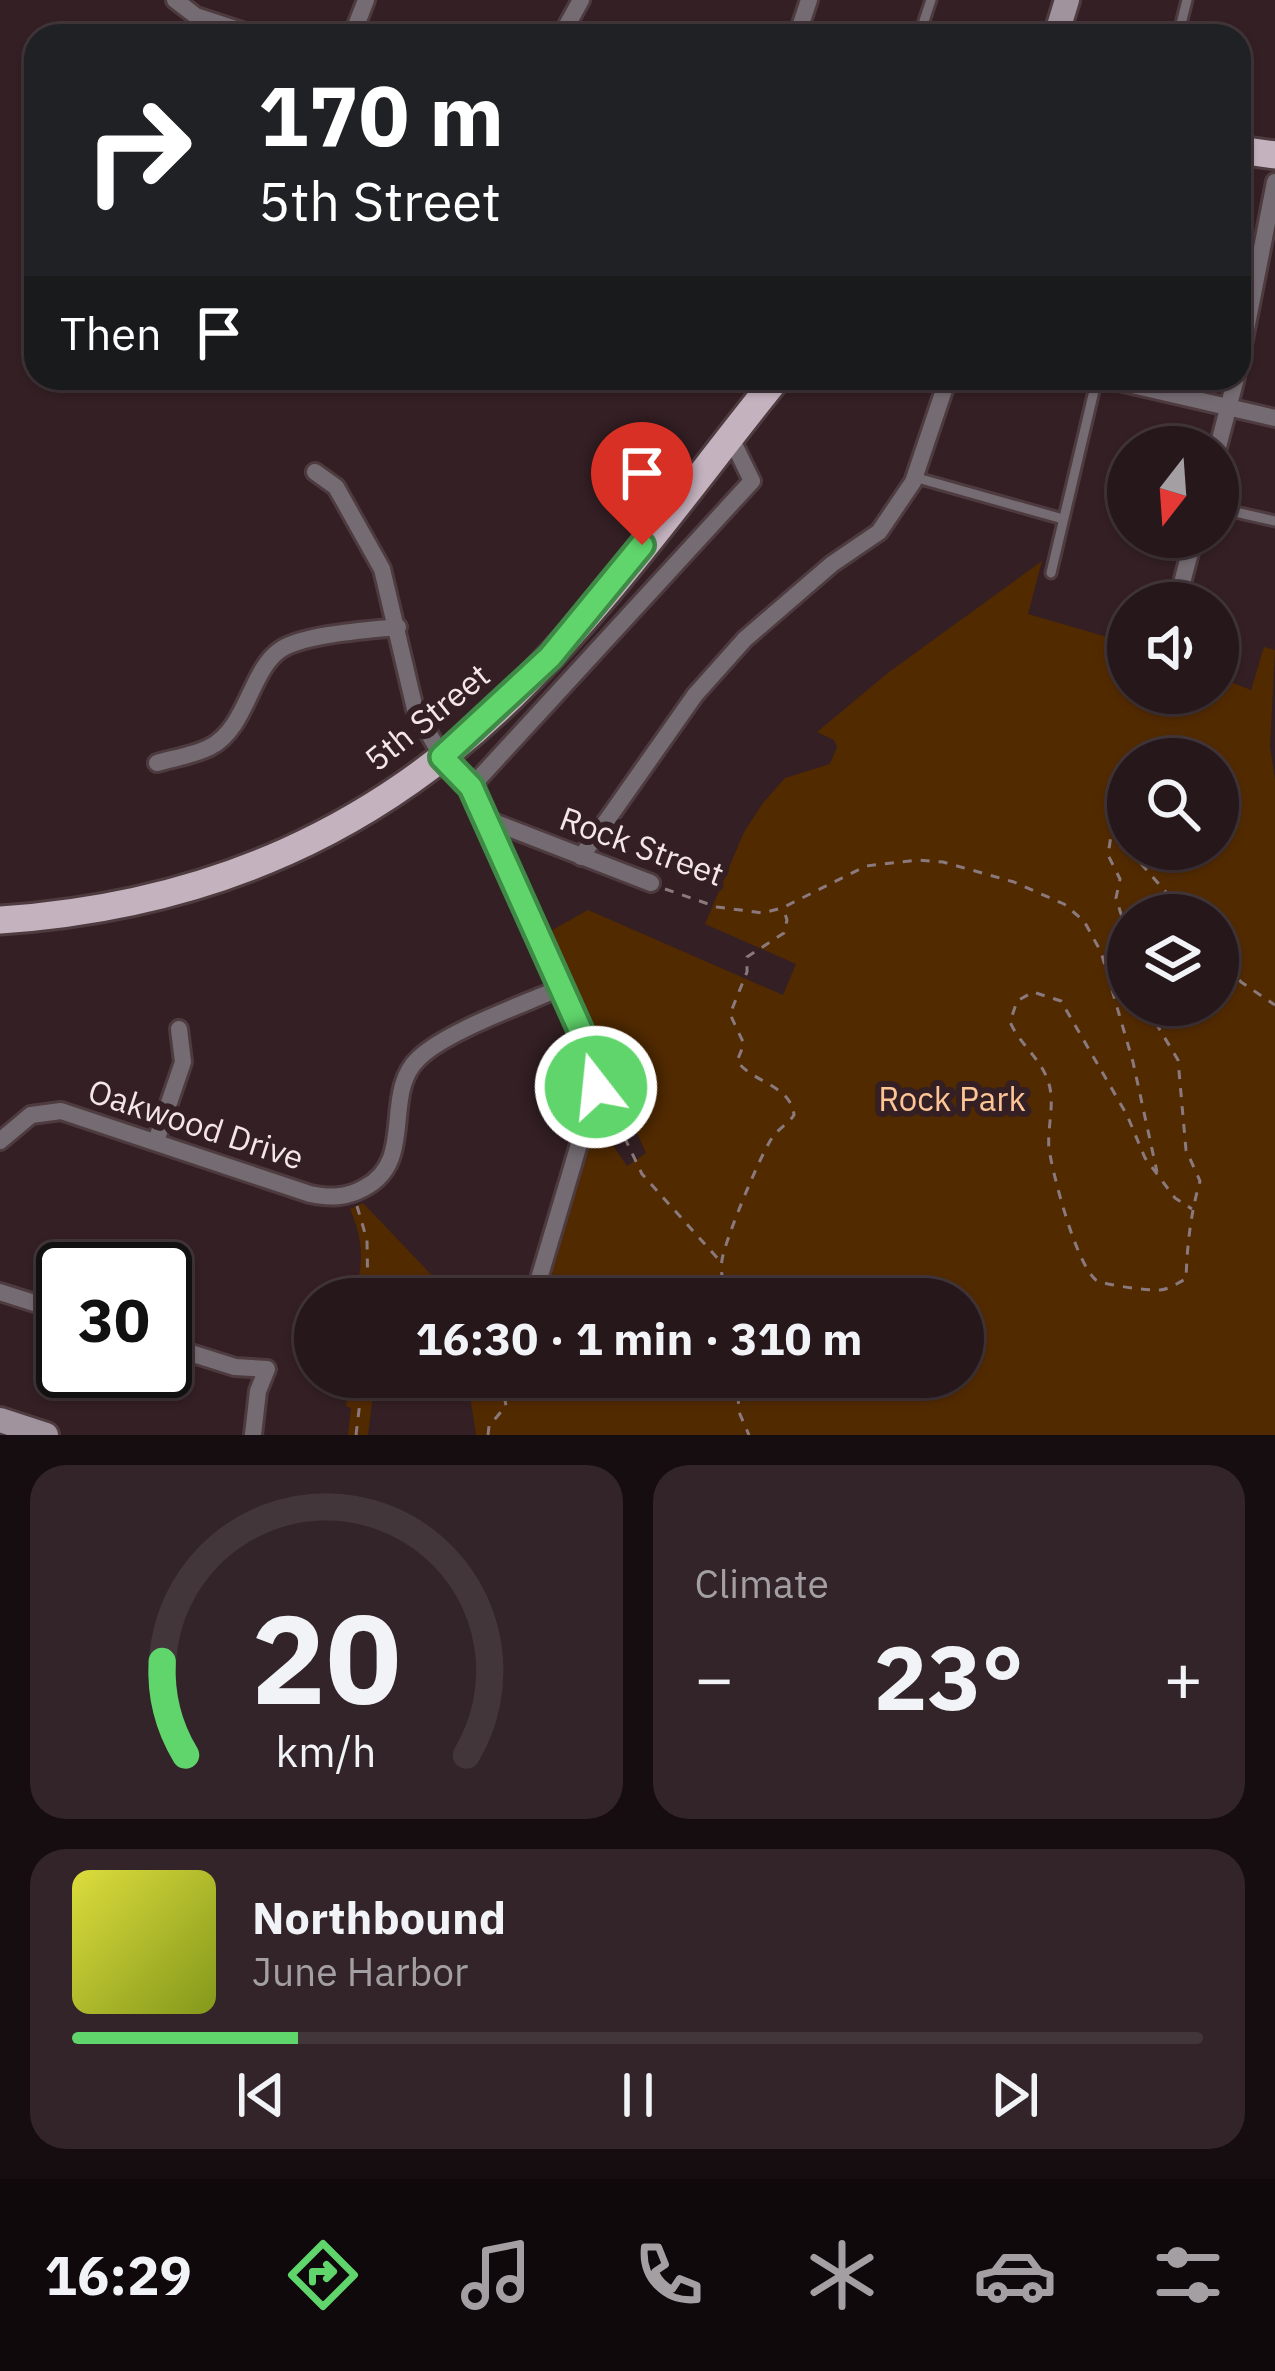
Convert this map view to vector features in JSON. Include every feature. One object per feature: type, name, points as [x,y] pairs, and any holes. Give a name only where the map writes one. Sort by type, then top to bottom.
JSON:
[{"type":"main road","name":"5th Street","points":[[0,920],[129,905],[230,876],[327,834],[388,797],[442,757],[550,657],[767,390]]},
{"type":"street","points":[[175,0],[196,16],[220,24]]},
{"type":"street","points":[[1251,302],[1275,177]]},
{"type":"street","points":[[581,857],[695,695],[745,639],[832,564],[879,532],[914,477],[944,390]]},
{"type":"street","points":[[1151,390],[1275,418]]},
{"type":"street","points":[[1223,426],[1233,390]]},
{"type":"street","points":[[471,787],[752,481],[730,436]]},
{"type":"street","points":[[315,472],[336,487],[382,569],[415,709],[442,757],[471,787],[596,1065],[593,1098],[539,1278]]},
{"type":"street","points":[[1183,579],[1188,558]]},
{"type":"street","points":[[157,763],[212,746],[233,728],[280,650],[338,633],[398,627]]},
{"type":"street","name":"Rock Street","points":[[483,818],[651,883]]},
{"type":"street","points":[[352,1193],[376,1181],[391,1161],[403,1084],[422,1054],[560,988]]},
{"type":"street","points":[[156,1141],[183,1062],[179,1029]]},
{"type":"street","name":"Oakwood Drive","points":[[0,1141],[31,1115],[62,1112],[310,1194],[338,1197],[352,1193]]},
{"type":"street","points":[[0,1292],[36,1303]]},
{"type":"street","points":[[192,1353],[235,1367],[267,1369],[258,1391],[253,1435]]},
{"type":"street","points":[[0,1420],[46,1435]]},
{"type":"lane","points":[[1051,573],[1096,390]]},
{"type":"lane","points":[[914,477],[1064,518]]},
{"type":"lane","points":[[1239,513],[1275,521]]},
{"type":"path","points":[[723,1278],[728,1235],[758,1162],[794,1114],[792,1101],[741,1068],[737,1057],[744,1043],[730,1014],[747,972],[747,957],[784,933],[787,920],[782,908],[866,866],[901,860],[966,868],[1064,904],[1084,921],[1107,968],[1157,1173]]},
{"type":"path","points":[[1146,870],[1168,894]]},
{"type":"path","name":"Rock Street","points":[[651,883],[733,911],[763,913],[782,908]]},
{"type":"path","points":[[1239,979],[1275,1005]]},
{"type":"path","points":[[1158,1026],[1180,1071],[1186,1150],[1200,1181],[1192,1209],[1195,1217],[1187,1246],[1186,1279],[1169,1288],[1145,1290],[1103,1283],[1091,1274],[1060,1200],[1050,1154],[1048,1078],[1010,1022],[1017,1001],[1033,992],[1061,1000],[1157,1173],[1175,1198],[1192,1209]]},
{"type":"path","points":[[593,1098],[615,1112],[641,1174],[722,1262]]},
{"type":"path","points":[[352,1193],[365,1224],[367,1278]]},
{"type":"path","points":[[356,1435],[360,1398]]},
{"type":"path","points":[[488,1435],[489,1426],[506,1406],[505,1398]]},
{"type":"path","points":[[738,1398],[749,1435]]},
{"type":"green space","name":"Rock Park","points":[[1042,561],[1028,614],[1107,637],[1107,714],[1239,714],[1239,685],[1251,690],[1264,647],[1275,650],[1270,747],[1275,779],[1275,1435],[476,1435],[470,1398],[984,1398],[984,1278],[549,1278],[597,1122],[627,1166],[646,1153],[547,933],[588,910],[783,995],[796,964],[705,924],[744,832],[763,803],[785,778],[830,764],[837,747],[834,740],[817,732],[889,672]]},
{"type":"green space","points":[[363,1203],[434,1278],[358,1278],[360,1242],[350,1209]]},
{"type":"green space","points":[[347,1398],[372,1398],[368,1435],[348,1435],[351,1408],[346,1406]]},
{"type":"route","points":[[596,1087],[596,1065],[471,787],[442,757],[550,657],[642,545]]}]
